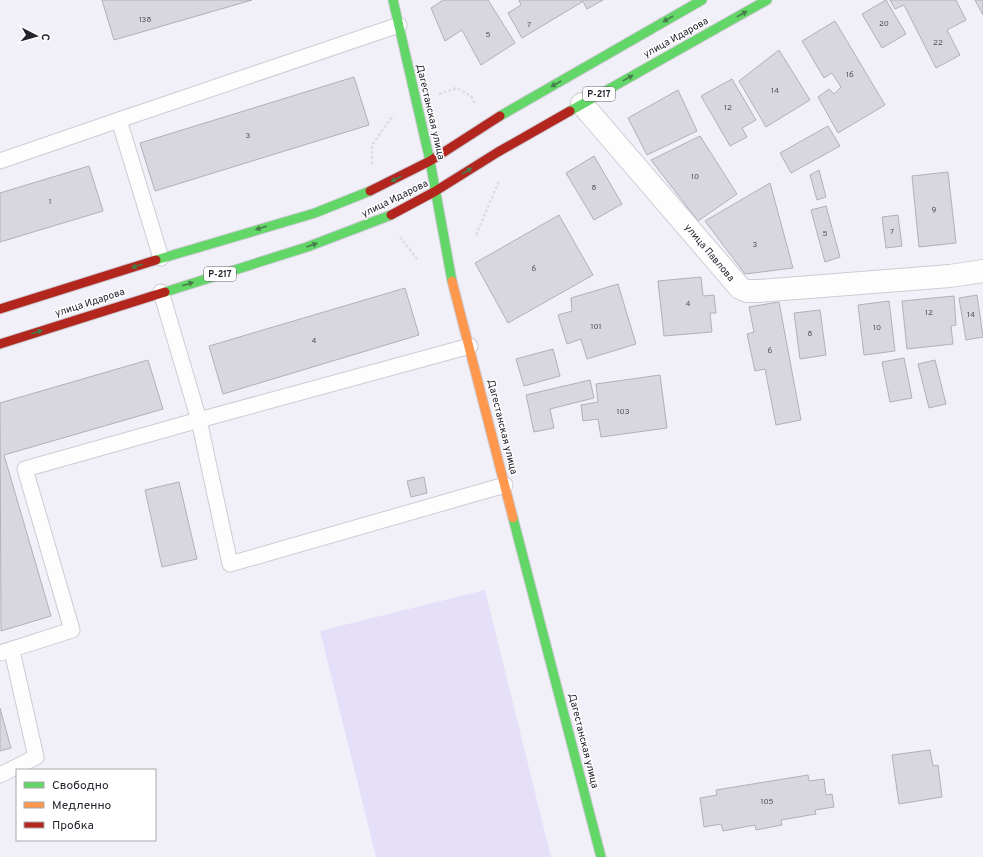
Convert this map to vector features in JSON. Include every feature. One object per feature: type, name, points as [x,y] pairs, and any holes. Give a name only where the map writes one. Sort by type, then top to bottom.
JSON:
[{"type":"main road","name":"Дагестанская улица","points":[[393,0],[430,161],[434,192],[448,265],[601,857]]},
{"type":"main road","name":"улица Идарова","points":[[0,309],[161,258],[315,212],[381,187],[430,161],[497,118],[702,0]]},
{"type":"main road","name":"улица Идарова","points":[[0,344],[307,247],[392,215],[434,192],[498,152],[767,0]]},
{"type":"street","name":"улица Павлова","points":[[582,104],[740,288],[748,291],[759,291],[942,276],[983,271]]},
{"type":"lane","points":[[0,160],[399,25]]},
{"type":"lane","points":[[119,120],[161,258]]},
{"type":"lane","points":[[161,292],[199,420],[230,564],[506,485]]},
{"type":"lane","points":[[0,775],[36,757],[6,652],[72,630],[25,469],[470,346]]},
{"type":"path","points":[[439,94],[457,88],[471,96],[476,106]]},
{"type":"path","points":[[372,170],[372,145],[393,115]]},
{"type":"path","points":[[476,235],[500,178]]},
{"type":"path","points":[[399,236],[418,260]]},
{"type":"shaded area","points":[[485,590],[551,857],[376,857],[320,631]]},
{"type":"building","points":[[102,0],[252,0],[114,40]]},
{"type":"building","points":[[443,0],[488,0],[515,43],[481,65],[462,30],[445,41],[431,8]]},
{"type":"building","points":[[519,0],[580,0],[582,2],[522,38],[508,13],[521,5]]},
{"type":"building","points":[[582,0],[603,0],[587,9]]},
{"type":"building","points":[[886,0],[906,34],[882,48],[862,14]]},
{"type":"building","points":[[890,0],[956,0],[966,20],[947,30],[960,55],[936,68],[904,5],[895,9]]},
{"type":"building","points":[[975,0],[983,0],[983,15]]},
{"type":"building","points":[[835,21],[885,105],[838,133],[818,97],[829,89],[834,94],[841,87],[832,73],[824,78],[802,41]]},
{"type":"building","points":[[779,50],[810,100],[766,127],[739,81]]},
{"type":"building","points":[[354,77],[369,125],[155,191],[140,143]]},
{"type":"building","points":[[732,79],[756,120],[742,128],[747,137],[730,146],[701,96]]},
{"type":"building","points":[[678,90],[697,131],[647,155],[628,118]]},
{"type":"building","points":[[828,126],[840,146],[791,173],[780,153]]},
{"type":"building","points":[[700,136],[737,194],[698,221],[651,160]]},
{"type":"building","points":[[594,156],[622,204],[594,220],[566,173]]},
{"type":"building","points":[[89,166],[103,211],[0,242],[0,193]]},
{"type":"building","points":[[819,170],[826,197],[817,200],[810,175]]},
{"type":"building","points":[[948,172],[956,243],[919,247],[912,176]]},
{"type":"building","points":[[770,183],[793,268],[745,274],[705,221]]},
{"type":"building","points":[[826,206],[840,257],[825,262],[811,210]]},
{"type":"building","points":[[559,215],[593,275],[508,323],[475,263]]},
{"type":"building","points":[[898,215],[902,246],[886,248],[882,217]]},
{"type":"building","points":[[701,277],[703,296],[714,295],[716,313],[710,313],[712,332],[664,336],[658,281]]},
{"type":"building","points":[[618,284],[636,344],[587,359],[581,339],[567,344],[558,315],[572,311],[571,298]]},
{"type":"building","points":[[405,288],[419,335],[223,394],[209,346]]},
{"type":"building","points":[[977,295],[983,337],[966,340],[959,298]]},
{"type":"building","points":[[954,296],[956,325],[951,326],[953,344],[907,349],[902,301]]},
{"type":"building","points":[[889,301],[895,351],[864,355],[858,305]]},
{"type":"building","points":[[779,302],[801,420],[776,425],[765,369],[755,371],[747,334],[754,332],[749,307]]},
{"type":"building","points":[[820,310],[826,355],[800,359],[794,313]]},
{"type":"building","points":[[553,349],[560,376],[524,386],[516,359]]},
{"type":"building","points":[[904,358],[912,398],[890,402],[882,362]]},
{"type":"building","points":[[148,360],[163,409],[4,455],[51,616],[1,631],[0,403]]},
{"type":"building","points":[[935,360],[946,404],[929,408],[918,364]]},
{"type":"building","points":[[660,375],[667,428],[601,437],[598,419],[583,421],[581,405],[598,402],[596,384]]},
{"type":"building","points":[[590,380],[594,398],[550,409],[554,428],[534,432],[526,395]]},
{"type":"building","points":[[424,477],[427,493],[411,497],[407,481]]},
{"type":"building","points":[[179,482],[197,559],[162,567],[145,490]]},
{"type":"building","points":[[0,708],[11,748],[0,751]]},
{"type":"building","points":[[930,750],[933,766],[938,765],[942,797],[899,804],[892,755]]},
{"type":"building","points":[[808,775],[809,781],[824,779],[826,795],[832,794],[834,807],[815,810],[816,814],[781,820],[782,825],[756,830],[755,825],[723,831],[721,824],[704,827],[700,798],[717,795],[716,790]]},
{"type":"traffic: fast","points":[[393,0],[430,161],[452,281]]},
{"type":"traffic: fast","points":[[500,116],[702,0]]},
{"type":"traffic: fast","points":[[570,111],[767,0]]},
{"type":"traffic: fast","points":[[156,260],[315,213],[370,191]]},
{"type":"traffic: fast","points":[[165,292],[307,247],[391,215]]},
{"type":"traffic: fast","points":[[513,518],[601,857]]},
{"type":"traffic: slow","points":[[452,281],[513,518]]},
{"type":"traffic: jam","points":[[391,215],[434,192],[498,152],[570,111]]},
{"type":"traffic: jam","points":[[370,191],[430,161],[500,116]]},
{"type":"traffic: jam","points":[[0,309],[156,260]]},
{"type":"traffic: jam","points":[[0,344],[165,292]]}]
